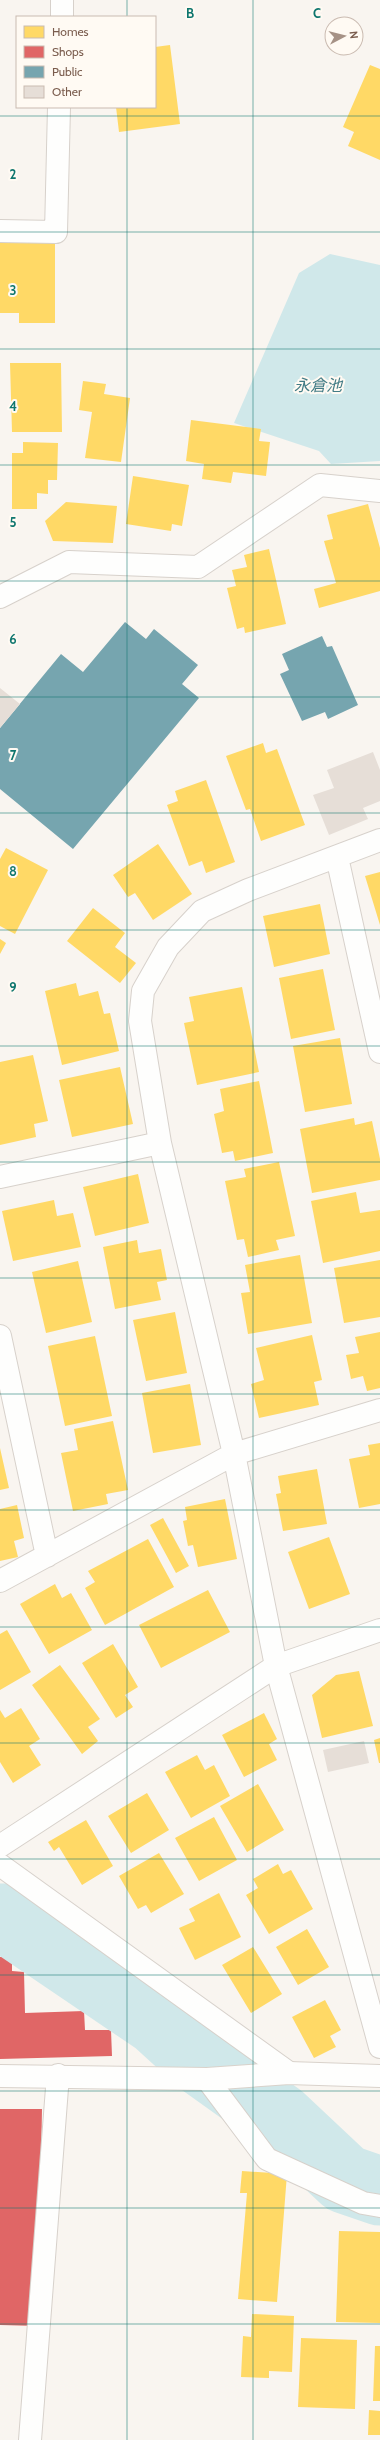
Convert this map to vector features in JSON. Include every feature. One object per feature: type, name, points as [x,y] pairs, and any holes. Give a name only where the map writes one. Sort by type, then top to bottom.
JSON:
[{"type":"street","points":[[62,0],[62,16]]},
{"type":"street","points":[[0,231],[56,232],[59,108]]},
{"type":"street","points":[[0,596],[69,562],[198,567],[320,485],[380,491]]},
{"type":"street","points":[[380,840],[248,890],[202,911],[168,947],[143,991],[140,1021],[160,1143],[234,1454],[276,1666],[380,2046]]},
{"type":"street","points":[[337,857],[380,1052]]},
{"type":"street","points":[[0,1177],[160,1143]]},
{"type":"street","points":[[0,1336],[47,1556]]},
{"type":"street","points":[[0,1581],[234,1454],[380,1410]]},
{"type":"street","points":[[0,1846],[276,1666],[380,1630]]},
{"type":"street","points":[[0,1865],[279,2073]]},
{"type":"street","points":[[0,2076],[58,2075],[212,2078],[279,2073],[380,2076]]},
{"type":"street","points":[[30,2440],[58,2075]]},
{"type":"street","points":[[212,2078],[267,2159],[363,2203],[380,2206]]},
{"type":"water","name":"永倉池","points":[[330,254],[380,265],[380,461],[331,464],[319,451],[234,423],[299,273]]},
{"type":"building: Homes","points":[[170,45],[180,124],[119,132],[116,108],[156,108],[156,47]]},
{"type":"building: Homes","points":[[370,65],[380,69],[380,160],[348,146],[354,132],[343,127]]},
{"type":"building: Homes","points":[[0,241],[55,241],[55,323],[19,323],[19,313],[0,313]]},
{"type":"building: Homes","points":[[10,363],[61,363],[62,432],[12,432]]},
{"type":"building: Homes","points":[[83,381],[106,384],[104,394],[130,398],[121,462],[85,458],[92,412],[79,410]]},
{"type":"building: Homes","points":[[191,420],[261,429],[259,441],[270,442],[266,476],[233,472],[231,483],[202,479],[204,464],[186,461]]},
{"type":"building: Homes","points":[[23,442],[58,443],[57,480],[48,480],[48,494],[37,493],[37,509],[12,509],[12,453],[23,453]]},
{"type":"building: Homes","points":[[133,476],[189,485],[182,526],[172,524],[171,531],[126,524]]},
{"type":"building: Homes","points":[[66,502],[117,506],[113,543],[53,541],[45,521]]},
{"type":"building: Homes","points":[[368,504],[380,548],[380,591],[319,608],[314,589],[336,583],[324,541],[333,539],[327,515]]},
{"type":"building: Homes","points":[[269,549],[286,624],[245,633],[244,627],[237,629],[227,588],[236,586],[232,570],[247,567],[244,555]]},
{"type":"building: Homes","points":[[263,743],[266,753],[277,749],[305,825],[261,841],[250,809],[246,810],[226,756]]},
{"type":"building: Homes","points":[[206,780],[235,862],[206,873],[202,861],[189,866],[167,805],[178,801],[175,791]]},
{"type":"building: Homes","points":[[158,844],[192,894],[153,920],[135,893],[128,897],[113,875]]},
{"type":"building: Homes","points":[[6,848],[48,870],[15,934],[0,926],[0,859]]},
{"type":"building: Homes","points":[[380,872],[380,925],[365,876]]},
{"type":"building: Homes","points":[[320,904],[330,954],[274,967],[263,916]]},
{"type":"building: Homes","points":[[93,908],[125,933],[115,947],[136,963],[120,983],[67,941]]},
{"type":"building: Homes","points":[[0,939],[6,943],[0,954]]},
{"type":"building: Homes","points":[[323,969],[335,1030],[291,1039],[279,978]]},
{"type":"building: Homes","points":[[76,983],[79,996],[98,991],[104,1014],[110,1013],[119,1051],[62,1065],[45,991]]},
{"type":"building: Homes","points":[[242,987],[259,1072],[197,1085],[184,1023],[194,1021],[189,997]]},
{"type":"building: Homes","points":[[340,1038],[352,1104],[305,1112],[293,1046]]},
{"type":"building: Homes","points":[[33,1055],[48,1121],[34,1124],[36,1137],[0,1145],[0,1062]]},
{"type":"building: Homes","points":[[120,1067],[133,1124],[72,1137],[59,1080]]},
{"type":"building: Homes","points":[[259,1081],[273,1153],[235,1161],[233,1151],[222,1153],[214,1114],[224,1111],[220,1089]]},
{"type":"building: Homes","points":[[354,1118],[355,1125],[372,1121],[380,1159],[380,1180],[312,1193],[300,1129]]},
{"type":"building: Homes","points":[[279,1162],[295,1236],[276,1240],[279,1250],[248,1257],[244,1239],[237,1240],[225,1181],[246,1177],[244,1169]]},
{"type":"building: Homes","points":[[138,1174],[149,1223],[95,1236],[83,1187]]},
{"type":"building: Homes","points":[[356,1192],[360,1213],[380,1210],[380,1251],[323,1263],[311,1201]]},
{"type":"building: Homes","points":[[54,1200],[57,1216],[73,1213],[81,1247],[13,1261],[2,1211]]},
{"type":"building: Homes","points":[[137,1240],[139,1253],[161,1249],[167,1280],[157,1282],[161,1300],[115,1309],[103,1247]]},
{"type":"building: Homes","points":[[300,1255],[312,1323],[248,1334],[241,1293],[250,1292],[245,1265]]},
{"type":"building: Homes","points":[[380,1260],[380,1317],[344,1323],[334,1268]]},
{"type":"building: Homes","points":[[78,1261],[92,1322],[46,1333],[32,1272]]},
{"type":"building: Homes","points":[[175,1312],[187,1373],[146,1381],[133,1320]]},
{"type":"building: Homes","points":[[380,1332],[380,1388],[367,1391],[363,1376],[351,1379],[346,1355],[359,1353],[355,1337]]},
{"type":"building: Homes","points":[[312,1335],[322,1380],[314,1382],[319,1405],[259,1418],[251,1384],[264,1380],[256,1348]]},
{"type":"building: Homes","points":[[95,1336],[112,1416],[65,1426],[48,1346]]},
{"type":"building: Homes","points":[[190,1384],[201,1445],[153,1453],[142,1393]]},
{"type":"building: Homes","points":[[113,1421],[128,1490],[106,1494],[108,1504],[73,1511],[61,1453],[78,1450],[74,1429]]},
{"type":"building: Homes","points":[[380,1443],[380,1504],[359,1508],[349,1459],[370,1455],[368,1445]]},
{"type":"building: Homes","points":[[0,1448],[9,1488],[0,1490]]},
{"type":"building: Homes","points":[[317,1469],[327,1524],[283,1531],[276,1494],[281,1493],[278,1476]]},
{"type":"building: Homes","points":[[225,1499],[237,1559],[198,1567],[193,1545],[188,1546],[183,1521],[187,1520],[185,1507]]},
{"type":"building: Homes","points":[[17,1505],[24,1538],[14,1541],[18,1557],[0,1561],[0,1509]]},
{"type":"building: Homes","points":[[163,1518],[189,1566],[176,1573],[150,1525]]},
{"type":"building: Homes","points":[[329,1537],[350,1594],[309,1609],[288,1552]]},
{"type":"building: Homes","points":[[148,1539],[174,1587],[105,1625],[85,1588],[95,1582],[88,1571]]},
{"type":"building: Homes","points":[[55,1584],[62,1598],[71,1593],[92,1630],[49,1654],[20,1604]]},
{"type":"building: Homes","points":[[208,1590],[230,1632],[161,1668],[139,1625]]},
{"type":"building: Homes","points":[[7,1630],[31,1672],[0,1690],[0,1634]]},
{"type":"building: Homes","points":[[113,1644],[138,1687],[125,1695],[133,1707],[116,1718],[82,1663]]},
{"type":"building: Homes","points":[[60,1665],[100,1719],[88,1727],[98,1741],[82,1754],[32,1685]]},
{"type":"building: Homes","points":[[359,1671],[373,1726],[322,1738],[312,1695],[336,1675]]},
{"type":"building: Homes","points":[[21,1708],[40,1739],[29,1746],[41,1765],[13,1783],[0,1762],[0,1710],[5,1718]]},
{"type":"building: Homes","points":[[264,1713],[277,1739],[269,1744],[277,1760],[244,1777],[222,1735]]},
{"type":"building: Homes","points":[[380,1738],[380,1763],[379,1763],[374,1740]]},
{"type":"building: Homes","points":[[197,1755],[205,1770],[214,1765],[230,1796],[191,1818],[165,1772]]},
{"type":"building: Homes","points":[[258,1784],[284,1830],[247,1852],[220,1806]]},
{"type":"building: Homes","points":[[147,1793],[169,1830],[131,1853],[108,1816]]},
{"type":"building: Homes","points":[[214,1817],[237,1860],[199,1881],[175,1838]]},
{"type":"building: Homes","points":[[86,1820],[113,1866],[82,1885],[59,1847],[54,1851],[48,1842]]},
{"type":"building: Homes","points":[[159,1853],[184,1894],[151,1913],[146,1905],[138,1909],[119,1876]]},
{"type":"building: Homes","points":[[278,1864],[283,1874],[291,1870],[313,1909],[269,1934],[246,1895],[258,1888],[253,1879]]},
{"type":"building: Homes","points":[[219,1893],[241,1937],[195,1960],[179,1928],[195,1921],[189,1909]]},
{"type":"building: Homes","points":[[307,1929],[329,1967],[298,1985],[276,1947]]},
{"type":"building: Homes","points":[[253,1947],[282,1994],[251,2013],[222,1965]]},
{"type":"building: Homes","points":[[325,2000],[341,2030],[330,2036],[336,2047],[314,2058],[292,2017]]},
{"type":"building: Homes","points":[[242,2171],[287,2174],[277,2302],[238,2299],[247,2193],[240,2193]]},
{"type":"building: Homes","points":[[339,2231],[380,2232],[380,2323],[336,2322]]},
{"type":"building: Homes","points":[[252,2314],[294,2316],[292,2372],[269,2371],[269,2378],[241,2377],[243,2336],[251,2337]]},
{"type":"building: Homes","points":[[301,2338],[357,2340],[355,2409],[298,2407]]},
{"type":"building: Homes","points":[[375,2346],[380,2346],[380,2401],[373,2401]]},
{"type":"building: Homes","points":[[369,2410],[380,2411],[380,2435],[368,2435]]},
{"type":"building: Shops","points":[[12,1956],[12,1971],[24,1972],[25,2013],[84,2011],[85,2030],[111,2030],[112,2056],[0,2059],[0,1957]]},
{"type":"building: Shops","points":[[0,2109],[42,2109],[38,2326],[0,2325]]},
{"type":"building: Public","points":[[125,622],[146,639],[154,629],[198,665],[182,684],[199,698],[73,849],[0,789],[0,728],[61,654],[83,672]]},
{"type":"building: Public","points":[[322,636],[327,647],[332,646],[358,705],[328,719],[325,712],[302,721],[280,674],[289,670],[282,654]]},
{"type":"building: Other","points":[[0,688],[20,704],[0,728]]},
{"type":"building: Other","points":[[373,752],[380,770],[380,801],[363,808],[368,819],[329,835],[313,795],[334,788],[327,770]]},
{"type":"building: Other","points":[[364,1741],[369,1763],[328,1772],[323,1750]]},
{"type":"waterway","points":[[0,1912],[5,1918]]},
{"type":"waterway","points":[[0,1918],[5,1918],[157,2021],[202,2062],[279,2117],[345,2179],[380,2191]]}]
